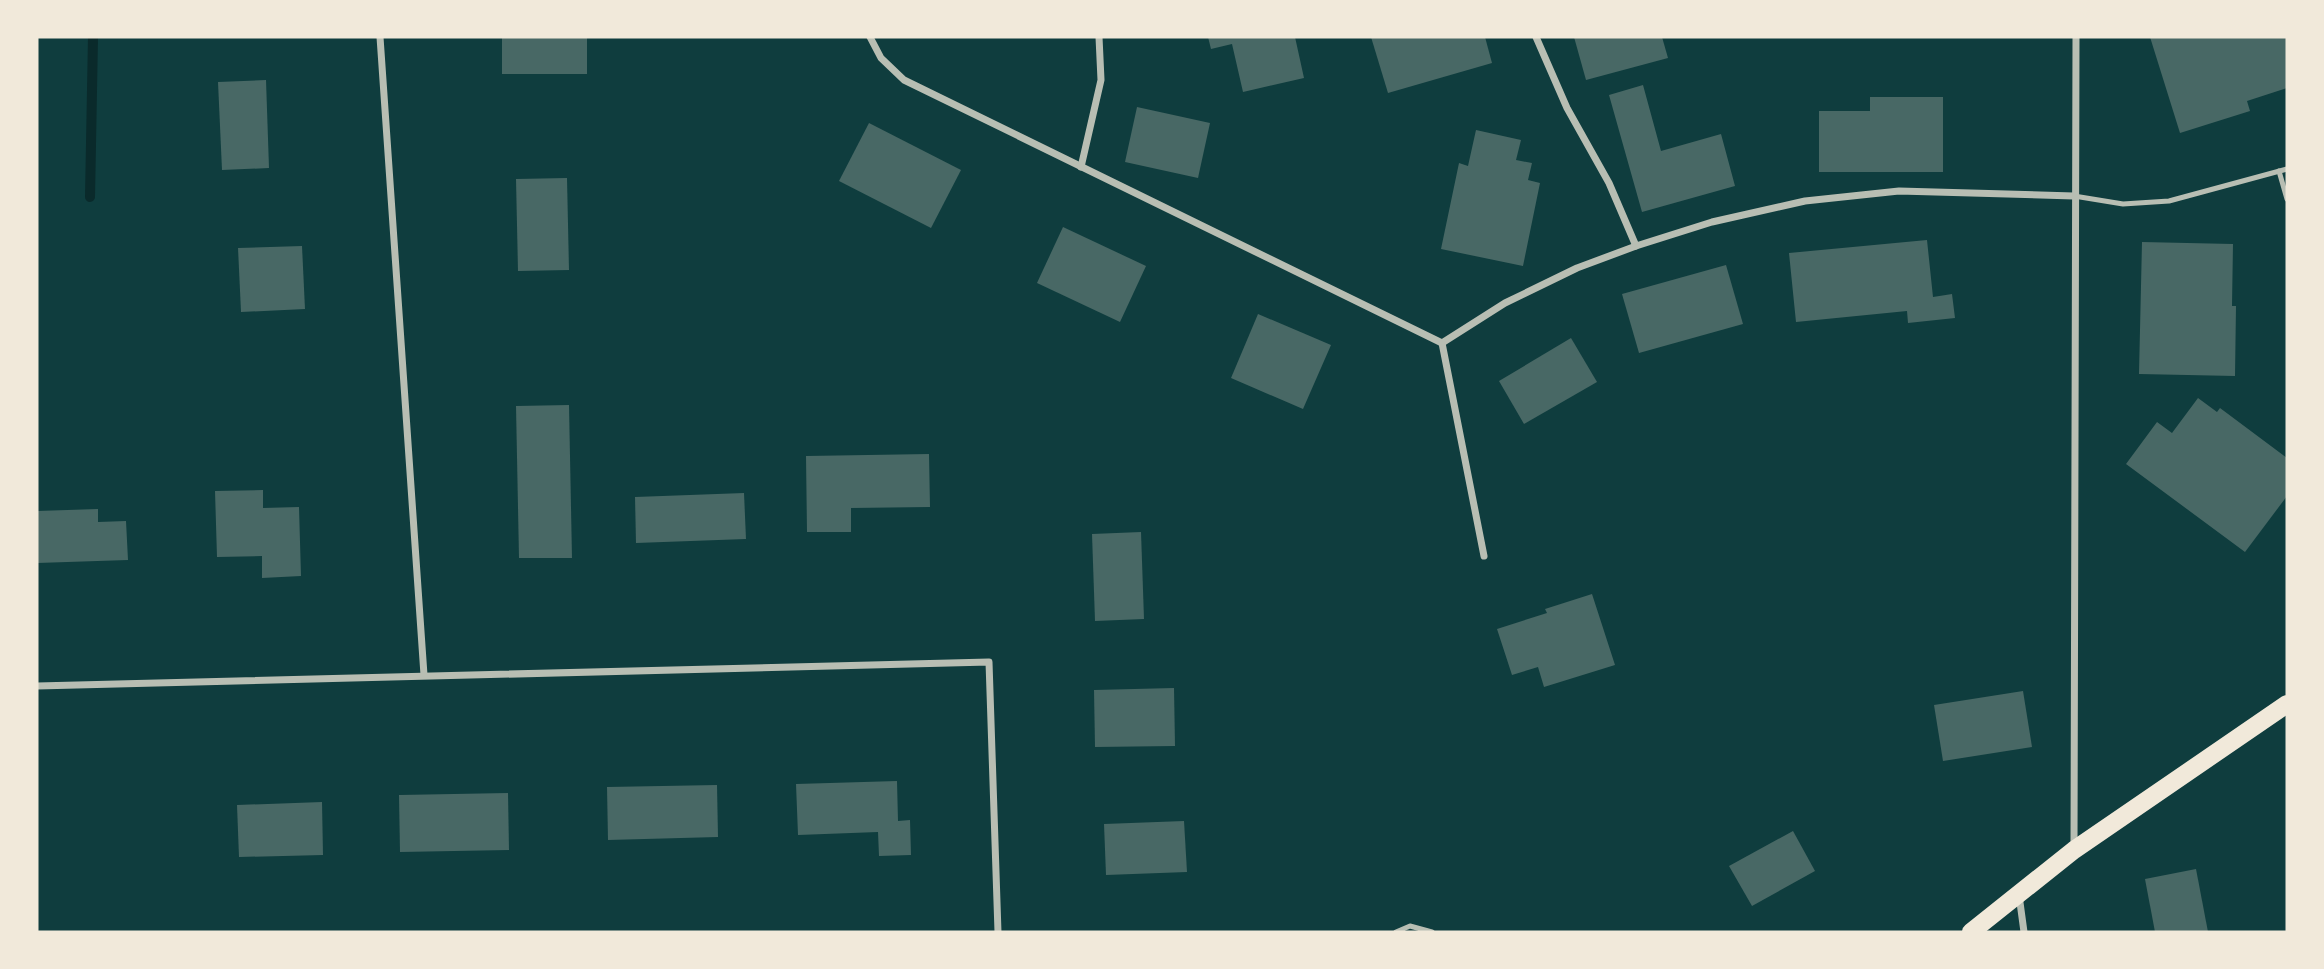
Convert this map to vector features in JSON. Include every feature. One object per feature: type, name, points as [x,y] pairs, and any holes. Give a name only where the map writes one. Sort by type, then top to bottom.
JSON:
[{"type":"main road","points":[[1971,932],[2074,850],[2287,704]]},
{"type":"street","points":[[380,37],[424,675]]},
{"type":"street","points":[[870,37],[881,58],[904,79],[1442,343]]},
{"type":"street","points":[[1081,167],[1101,79],[1099,37]]},
{"type":"street","points":[[1536,37],[1567,108],[1609,183],[1636,246]]},
{"type":"street","points":[[2074,850],[2076,37]]},
{"type":"street","points":[[1442,343],[1505,303],[1577,268],[1712,222],[1805,201],[1899,191],[2074,196]]},
{"type":"street","points":[[1442,343],[1485,556]]},
{"type":"street","points":[[37,686],[989,662],[998,932]]},
{"type":"street","points":[[2018,895],[2024,932]]},
{"type":"lane","points":[[2074,196],[2123,204],[2169,201],[2287,169]]},
{"type":"lane","points":[[2279,171],[2287,199]]},
{"type":"lane","points":[[1396,932],[1410,926],[1432,932]]},
{"type":"building","points":[[502,37],[587,37],[587,74],[502,74]]},
{"type":"building","points":[[1208,37],[1295,37],[1304,78],[1243,92],[1232,44],[1211,49]]},
{"type":"building","points":[[1371,37],[1485,37],[1492,63],[1388,93]]},
{"type":"building","points":[[1574,37],[1662,37],[1668,58],[1586,80]]},
{"type":"building","points":[[2150,37],[2287,37],[2287,88],[2247,101],[2250,111],[2180,133]]},
{"type":"building","points":[[266,80],[269,168],[222,170],[218,82]]},
{"type":"building","points":[[1643,85],[1661,151],[1721,134],[1735,186],[1642,212],[1609,95]]},
{"type":"building","points":[[1870,97],[1943,97],[1943,172],[1819,172],[1819,111],[1870,111]]},
{"type":"building","points":[[1137,107],[1210,123],[1198,178],[1125,162]]},
{"type":"building","points":[[869,123],[961,170],[931,228],[839,181]]},
{"type":"building","points":[[1476,130],[1521,140],[1516,160],[1532,163],[1528,180],[1540,183],[1523,266],[1441,249],[1459,163],[1468,166]]},
{"type":"building","points":[[567,178],[569,270],[518,271],[516,179]]},
{"type":"building","points":[[1063,227],[1146,266],[1120,322],[1037,283]]},
{"type":"building","points":[[1927,240],[1933,297],[1952,294],[1955,318],[1908,323],[1907,311],[1796,322],[1789,253]]},
{"type":"building","points":[[2142,242],[2233,244],[2235,376],[2139,374]]},
{"type":"building","points":[[302,246],[305,309],[241,312],[238,248]]},
{"type":"building","points":[[1726,265],[1743,324],[1639,353],[1622,294]]},
{"type":"building","points":[[1258,314],[1331,345],[1303,409],[1231,378]]},
{"type":"building","points":[[1571,338],[1597,382],[1524,424],[1499,381]]},
{"type":"building","points":[[2198,398],[2217,412],[2220,408],[2287,458],[2287,496],[2245,552],[2126,464],[2157,422],[2172,433]]},
{"type":"building","points":[[569,405],[572,558],[519,558],[516,406]]},
{"type":"building","points":[[929,454],[930,507],[851,508],[851,532],[807,532],[806,456]]},
{"type":"building","points":[[263,490],[263,508],[299,507],[301,576],[262,578],[262,556],[217,557],[215,491]]},
{"type":"building","points":[[744,493],[746,539],[636,543],[635,497]]},
{"type":"building","points":[[98,509],[98,522],[126,521],[128,560],[37,563],[37,511]]},
{"type":"building","points":[[1141,532],[1144,619],[1095,621],[1092,534]]},
{"type":"building","points":[[1592,594],[1615,665],[1544,687],[1538,667],[1512,675],[1497,629],[1547,613],[1545,609]]},
{"type":"building","points":[[1174,688],[1175,746],[1095,747],[1094,690]]},
{"type":"building","points":[[2023,691],[2032,747],[1943,761],[1934,705]]},
{"type":"building","points":[[897,781],[898,821],[910,820],[911,855],[879,856],[878,832],[798,835],[796,784]]},
{"type":"building","points":[[717,785],[718,837],[608,840],[607,787]]},
{"type":"building","points":[[508,793],[509,850],[400,852],[399,795]]},
{"type":"building","points":[[322,802],[323,855],[239,857],[237,805]]},
{"type":"building","points":[[1184,821],[1187,872],[1106,875],[1104,824]]},
{"type":"building","points":[[1793,831],[1815,871],[1752,906],[1729,866]]},
{"type":"building","points":[[2196,869],[2208,932],[2155,932],[2145,879]]},
{"type":"waterway","points":[[90,197],[93,37]]}]
